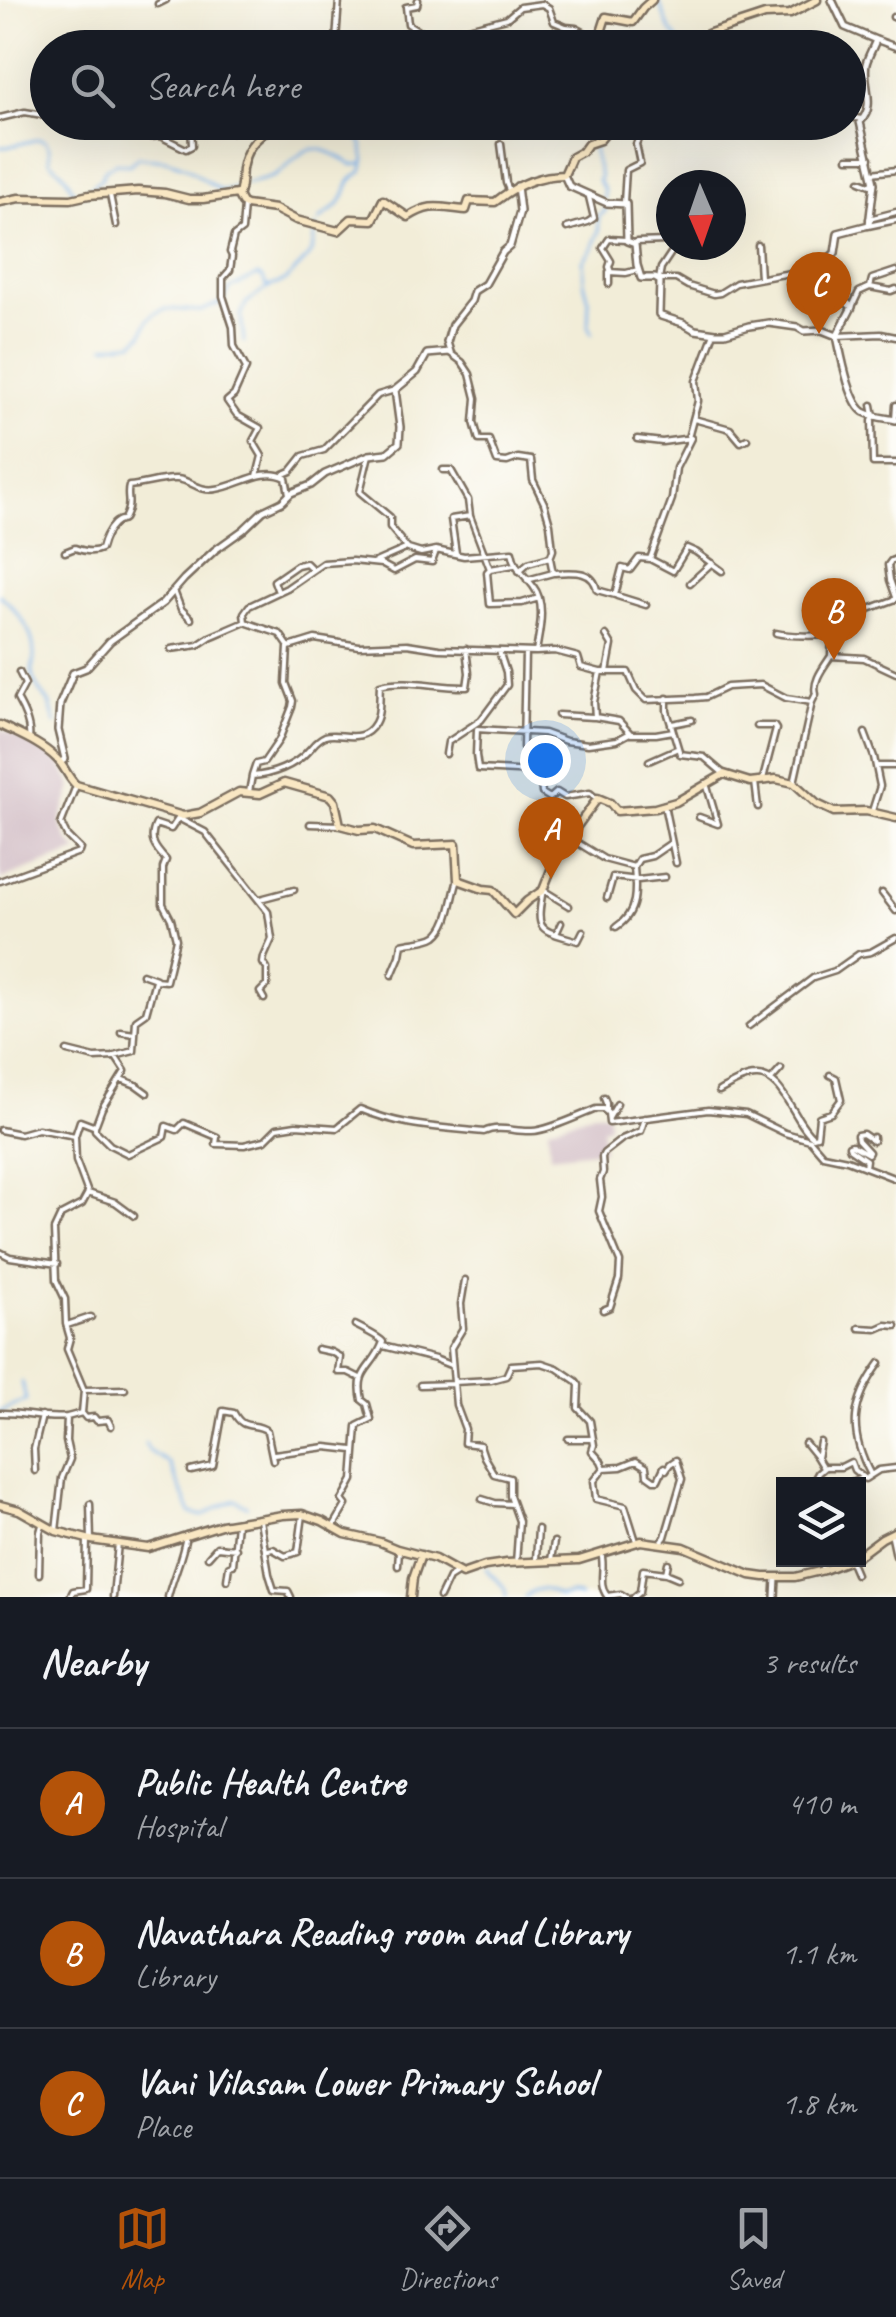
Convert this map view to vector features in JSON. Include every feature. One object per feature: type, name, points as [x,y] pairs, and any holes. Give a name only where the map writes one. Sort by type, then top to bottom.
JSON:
[{"type":"main road","points":[[602,30],[606,17],[633,22],[652,0]]},
{"type":"main road","points":[[716,30],[765,15],[790,14],[817,0]]},
{"type":"main road","points":[[0,202],[146,191],[186,199],[238,194],[242,188],[242,166],[254,140]]},
{"type":"main road","points":[[238,194],[244,205],[274,209],[338,232],[354,218],[372,220],[383,200],[408,218],[422,208],[466,210],[470,201],[495,202],[513,188],[564,175],[572,157],[600,140]]},
{"type":"main road","points":[[0,725],[40,744],[61,762],[76,785],[179,817],[200,813],[236,793],[260,794],[284,782],[330,796],[340,825],[378,830],[413,846],[456,844],[458,880],[492,890],[514,914],[543,890],[555,856],[596,798],[610,803],[616,811],[664,805],[690,796],[724,774],[794,783],[825,810],[872,812],[896,818]]},
{"type":"main road","points":[[0,1505],[20,1510],[56,1531],[90,1540],[152,1547],[238,1523],[303,1515],[346,1534],[435,1559],[457,1573],[467,1574],[489,1566],[536,1560],[579,1560],[636,1541],[661,1542],[695,1551],[750,1575],[795,1577],[831,1567]]},
{"type":"main road","points":[[866,1551],[893,1532]]},
{"type":"main road","points":[[412,1597],[413,1578],[421,1555]]},
{"type":"street","points":[[158,4],[166,0]]},
{"type":"street","points":[[337,30],[339,0]]},
{"type":"street","points":[[417,30],[408,24],[406,7],[417,6],[418,0]]},
{"type":"street","points":[[832,0],[845,27],[852,30]]},
{"type":"street","points":[[463,30],[507,18],[528,4],[542,4],[554,22],[579,30]]},
{"type":"street","points":[[866,36],[896,47]]},
{"type":"street","points":[[866,64],[876,40]]},
{"type":"street","points":[[866,74],[870,106],[866,116]]},
{"type":"street","points":[[0,118],[30,113]]},
{"type":"street","points":[[167,140],[182,148],[190,148],[192,140]]},
{"type":"street","points":[[637,140],[640,163],[626,170],[624,202],[628,206],[630,241],[636,246],[642,278],[676,279],[714,294],[736,282],[818,268],[835,253],[838,233],[896,212]]},
{"type":"street","points":[[864,140],[874,182],[869,223]]},
{"type":"street","points":[[502,144],[506,183],[513,188],[520,211],[510,246],[452,325],[448,334],[450,352],[470,374],[480,440],[490,440],[497,461],[531,460],[550,524],[553,574]]},
{"type":"street","points":[[848,158],[870,158]]},
{"type":"street","points":[[872,173],[896,170]]},
{"type":"street","points":[[564,175],[569,186],[606,203],[624,202]]},
{"type":"street","points":[[860,181],[874,182]]},
{"type":"street","points":[[110,194],[116,225]]},
{"type":"street","points":[[567,228],[594,218],[589,195]]},
{"type":"street","points":[[244,205],[242,230],[234,236],[230,270],[223,278],[223,286],[234,346],[246,368],[227,402],[236,415],[260,428],[253,440],[262,456],[257,476]]},
{"type":"street","points":[[869,223],[896,220]]},
{"type":"street","points":[[609,284],[611,261],[604,248],[608,239],[656,241]]},
{"type":"street","points":[[758,245],[760,278]]},
{"type":"street","points":[[666,260],[659,279],[661,316],[695,330],[724,334],[769,324],[804,331],[822,330],[837,336],[896,337]]},
{"type":"street","points":[[818,268],[817,272],[834,292],[852,307]]},
{"type":"street","points":[[610,272],[638,270]]},
{"type":"street","points":[[870,288],[872,279],[896,271]]},
{"type":"street","points":[[896,289],[870,288],[859,292],[837,336],[850,392],[860,408],[874,416],[896,420],[896,405]]},
{"type":"street","points":[[650,560],[672,499],[676,468],[691,440],[688,432],[698,402],[696,381],[714,333]]},
{"type":"street","points":[[65,552],[101,548],[114,524],[125,517],[129,486],[179,479],[213,490],[263,474],[291,471],[304,455],[324,450],[378,396],[395,390],[417,372],[425,356],[450,352]]},
{"type":"street","points":[[61,762],[64,756],[58,730],[60,704],[70,677],[86,668],[103,646],[163,604],[215,550],[263,512],[325,474],[369,455],[386,453],[399,444],[395,390]]},
{"type":"street","points":[[872,405],[873,463],[896,463]]},
{"type":"street","points":[[694,420],[724,426],[741,442],[747,439]]},
{"type":"street","points":[[637,439],[662,442],[688,438]]},
{"type":"street","points":[[369,455],[360,492],[390,517],[390,527],[402,545],[421,553],[436,550],[464,556],[512,552],[514,565],[539,598],[536,652]]},
{"type":"street","points":[[443,470],[450,470],[468,500],[490,570]]},
{"type":"street","points":[[281,475],[288,482],[290,494]]},
{"type":"street","points":[[456,553],[451,519],[470,516]]},
{"type":"street","points":[[615,596],[622,568],[630,570],[639,558],[673,571],[687,548],[722,570]]},
{"type":"street","points":[[372,563],[408,549]]},
{"type":"street","points":[[244,622],[249,606],[288,588],[323,563],[372,563],[394,571],[415,560],[432,562],[436,550]]},
{"type":"street","points":[[519,571],[528,562],[550,557]]},
{"type":"street","points":[[776,633],[794,637],[858,627],[861,612],[896,598],[888,570],[896,559]]},
{"type":"street","points":[[278,592],[274,582],[296,565],[306,562],[313,570]]},
{"type":"street","points":[[690,583],[712,563]]},
{"type":"street","points":[[514,565],[486,572],[492,605],[539,598]]},
{"type":"street","points":[[527,580],[574,572],[593,577],[597,590],[646,605]]},
{"type":"street","points":[[174,592],[190,619]]},
{"type":"street","points":[[171,649],[198,645],[244,622],[280,634],[289,647],[286,676],[293,701],[291,711],[279,740],[264,762],[256,764],[248,792]]},
{"type":"street","points":[[794,783],[816,694],[814,686],[831,656],[832,634]]},
{"type":"street","points":[[606,635],[612,645],[607,672]]},
{"type":"street","points":[[289,647],[315,639],[359,646],[407,644],[439,649],[555,652],[578,658],[581,667],[628,672],[636,690],[646,700],[695,698],[727,688],[760,685],[786,698],[812,702]]},
{"type":"street","points":[[252,776],[278,772],[327,736],[354,736],[368,731],[377,720],[380,684],[402,682],[466,688],[466,649]]},
{"type":"street","points":[[446,754],[448,742],[477,726],[508,682],[499,651]]},
{"type":"street","points":[[525,652],[523,746],[537,751]]},
{"type":"street","points":[[831,656],[864,658],[896,674]]},
{"type":"street","points":[[19,672],[25,684],[17,699],[24,710],[29,740]]},
{"type":"street","points":[[594,717],[600,672]]},
{"type":"street","points":[[667,698],[667,711],[681,756],[704,757],[724,774]]},
{"type":"street","points":[[558,715],[619,721],[630,734]]},
{"type":"street","points":[[477,726],[544,733],[588,744],[618,740],[630,734],[648,735],[692,720]]},
{"type":"street","points":[[477,726],[478,770],[535,772],[540,774],[542,793],[550,798],[557,792],[565,797],[590,793],[596,798]]},
{"type":"street","points":[[757,726],[776,729],[759,781],[758,807]]},
{"type":"street","points":[[865,733],[880,786],[872,812]]},
{"type":"street","points":[[648,761],[677,748]]},
{"type":"street","points":[[877,766],[896,766]]},
{"type":"street","points":[[699,817],[718,822],[706,783]]},
{"type":"street","points":[[0,881],[79,852],[62,824],[76,785]]},
{"type":"street","points":[[664,805],[676,864]]},
{"type":"street","points":[[142,974],[166,981],[176,939],[163,904],[166,860],[152,844],[156,824],[173,828],[179,817],[205,832],[268,912],[272,939],[263,963],[267,969],[266,984],[260,992],[264,999]]},
{"type":"street","points":[[310,824],[340,825]]},
{"type":"street","points":[[568,837],[604,858],[634,867]]},
{"type":"street","points":[[616,927],[626,921],[633,906],[634,867],[640,859],[672,842]]},
{"type":"street","points":[[607,898],[612,877],[665,877]]},
{"type":"street","points":[[392,975],[402,944],[430,939],[440,930],[450,912],[458,880]]},
{"type":"street","points":[[260,900],[294,890]]},
{"type":"street","points":[[569,906],[543,890],[538,919],[545,930],[578,941],[582,931]]},
{"type":"street","points":[[882,893],[896,911]]},
{"type":"street","points":[[556,934],[560,923]]},
{"type":"street","points":[[749,1026],[813,978],[835,971],[859,954],[896,938]]},
{"type":"street","points":[[67,1050],[95,1058],[134,1051],[136,1020],[146,1014],[156,979]]},
{"type":"street","points":[[121,1032],[135,1034]]},
{"type":"street","points":[[114,1057],[125,1072],[102,1108],[94,1130],[110,1145],[130,1154],[164,1136],[165,1126],[177,1130],[184,1123],[217,1137],[216,1144],[244,1145],[264,1140],[282,1127],[337,1128],[360,1109],[414,1126],[484,1132],[506,1128],[536,1131],[593,1110],[606,1111]]},
{"type":"street","points":[[771,1080],[782,1069]]},
{"type":"street","points":[[604,1098],[608,1123],[726,1110],[752,1115],[785,1133],[811,1139],[817,1136],[819,1118],[841,1100],[836,1078],[830,1075]]},
{"type":"street","points":[[719,1091],[755,1076],[771,1080],[823,1155],[848,1160],[896,1179]]},
{"type":"street","points":[[120,1079],[147,1093]]},
{"type":"street","points":[[609,1118],[616,1104]]},
{"type":"street","points":[[603,1310],[610,1307],[620,1279],[620,1262],[599,1211],[602,1157],[622,1138],[642,1131],[644,1118]]},
{"type":"street","points":[[95,1126],[80,1121],[76,1136],[76,1161],[88,1193],[82,1204],[68,1210],[56,1223],[56,1280],[65,1299],[70,1341],[67,1349],[84,1390],[82,1413],[86,1418],[108,1420],[111,1426]]},
{"type":"street","points":[[0,1130],[23,1134],[38,1129],[76,1136]]},
{"type":"street","points":[[864,1167],[866,1160],[849,1146],[868,1154],[858,1136],[863,1134],[873,1141],[874,1137]]},
{"type":"street","points":[[88,1193],[115,1202],[134,1216]]},
{"type":"street","points":[[0,1252],[57,1264]]},
{"type":"street","points":[[465,1280],[463,1328],[452,1344],[458,1414],[465,1429],[464,1443],[480,1445],[494,1474],[510,1478],[512,1504],[519,1524],[516,1563]]},
{"type":"street","points":[[66,1325],[91,1317]]},
{"type":"street","points":[[333,1527],[346,1507],[342,1500],[353,1480],[356,1426],[370,1421],[362,1400],[360,1378],[383,1346],[383,1339],[355,1325]]},
{"type":"street","points":[[859,1328],[896,1326]]},
{"type":"street","points":[[383,1346],[452,1366]]},
{"type":"street","points":[[318,1349],[340,1357],[338,1372],[360,1378]]},
{"type":"street","points":[[871,1475],[861,1456],[854,1414],[880,1363]]},
{"type":"street","points":[[420,1385],[480,1382],[500,1378],[508,1373],[511,1364],[550,1364],[579,1386],[578,1408],[590,1421],[593,1454],[604,1468]]},
{"type":"street","points":[[84,1390],[125,1389]]},
{"type":"street","points":[[191,1471],[213,1466],[223,1412],[234,1413],[244,1425],[267,1432],[274,1457],[326,1447],[355,1451]]},
{"type":"street","points":[[0,1413],[55,1418],[82,1413]]},
{"type":"street","points":[[34,1471],[34,1449],[42,1416]]},
{"type":"street","points":[[56,1531],[62,1478],[70,1459],[66,1417]]},
{"type":"street","points":[[568,1439],[592,1439]]},
{"type":"street","points":[[818,1460],[820,1442]]},
{"type":"street","points":[[804,1443],[823,1468]]},
{"type":"street","points":[[816,1477],[823,1468],[841,1467],[861,1456]]},
{"type":"street","points":[[604,1468],[620,1468],[636,1461],[646,1468],[647,1475],[658,1480],[664,1467],[666,1470],[676,1460],[682,1479],[661,1542]]},
{"type":"street","points":[[851,1462],[862,1477]]},
{"type":"street","points":[[604,1468],[594,1481],[596,1499],[625,1506],[636,1541]]},
{"type":"street","points":[[866,1478],[884,1468],[896,1468]]},
{"type":"street","points":[[482,1499],[512,1504]]},
{"type":"street","points":[[70,1597],[72,1591],[86,1589],[90,1504]]},
{"type":"street","points":[[266,1550],[273,1549],[285,1556],[298,1552],[303,1515]]},
{"type":"street","points":[[260,1520],[274,1590],[288,1591],[291,1597]]},
{"type":"street","points":[[227,1580],[229,1566],[233,1565],[238,1523]]},
{"type":"street","points":[[39,1574],[42,1524]]},
{"type":"street","points":[[536,1560],[538,1529]]},
{"type":"street","points":[[893,1532],[896,1556]]},
{"type":"street","points":[[168,1597],[186,1536]]},
{"type":"street","points":[[551,1560],[554,1542]]},
{"type":"street","points":[[113,1597],[118,1544]]},
{"type":"street","points":[[208,1557],[217,1546],[236,1549]]},
{"type":"street","points":[[398,1566],[399,1550]]},
{"type":"street","points":[[601,1553],[604,1593],[626,1597]]},
{"type":"street","points":[[666,1573],[668,1562]]},
{"type":"street","points":[[853,1567],[856,1574]]},
{"type":"street","points":[[634,1597],[640,1592],[642,1570],[678,1578]]},
{"type":"street","points":[[440,1597],[449,1578],[457,1573]]},
{"type":"street","points":[[776,1578],[776,1597]]},
{"type":"shaded area","points":[[0,729],[38,745],[59,762],[72,787],[60,822],[68,841],[78,851],[0,880]]},
{"type":"shaded area","points":[[596,1112],[608,1114],[609,1126],[602,1128],[603,1150],[550,1156],[548,1128]]},
{"type":"waterway","points":[[658,0],[670,30]]},
{"type":"waterway","points":[[0,147],[35,140]]},
{"type":"waterway","points":[[42,140],[49,147],[50,161],[66,176],[75,195]]},
{"type":"waterway","points":[[245,184],[276,175],[300,154],[313,149],[331,153],[352,165],[362,164],[365,161],[359,140]]},
{"type":"waterway","points":[[599,143],[593,149],[604,199]]},
{"type":"waterway","points":[[83,194],[101,179],[105,170],[116,163],[129,165],[138,157],[184,166],[221,191],[239,186]]},
{"type":"waterway","points":[[319,221],[342,201],[364,165]]},
{"type":"waterway","points":[[592,334],[583,261],[592,249],[599,231],[598,217],[606,206]]},
{"type":"waterway","points":[[244,342],[241,316],[246,303],[285,281],[302,264],[312,251],[316,227]]},
{"type":"waterway","points":[[105,346],[134,342],[148,320],[165,309],[201,311],[222,302],[230,289],[258,275],[266,286],[271,286]]},
{"type":"waterway","points":[[0,595],[28,631],[34,648],[33,677],[56,723]]},
{"type":"waterway","points":[[0,1412],[26,1400],[22,1382]]},
{"type":"waterway","points":[[145,1443],[149,1451],[169,1463],[191,1513],[203,1516],[236,1500],[247,1506]]},
{"type":"waterway","points":[[486,1568],[504,1588],[506,1597]]},
{"type":"waterway","points":[[525,1597],[541,1589],[559,1596],[580,1597]]},
{"type":"place","name":"Vani Vilasam Lower Primary School","points":[[819,334]]},
{"type":"place","name":"Navathara Reading room and Library","points":[[834,660]]},
{"type":"place","name":"Public Health Centre","points":[[551,879]]}]
